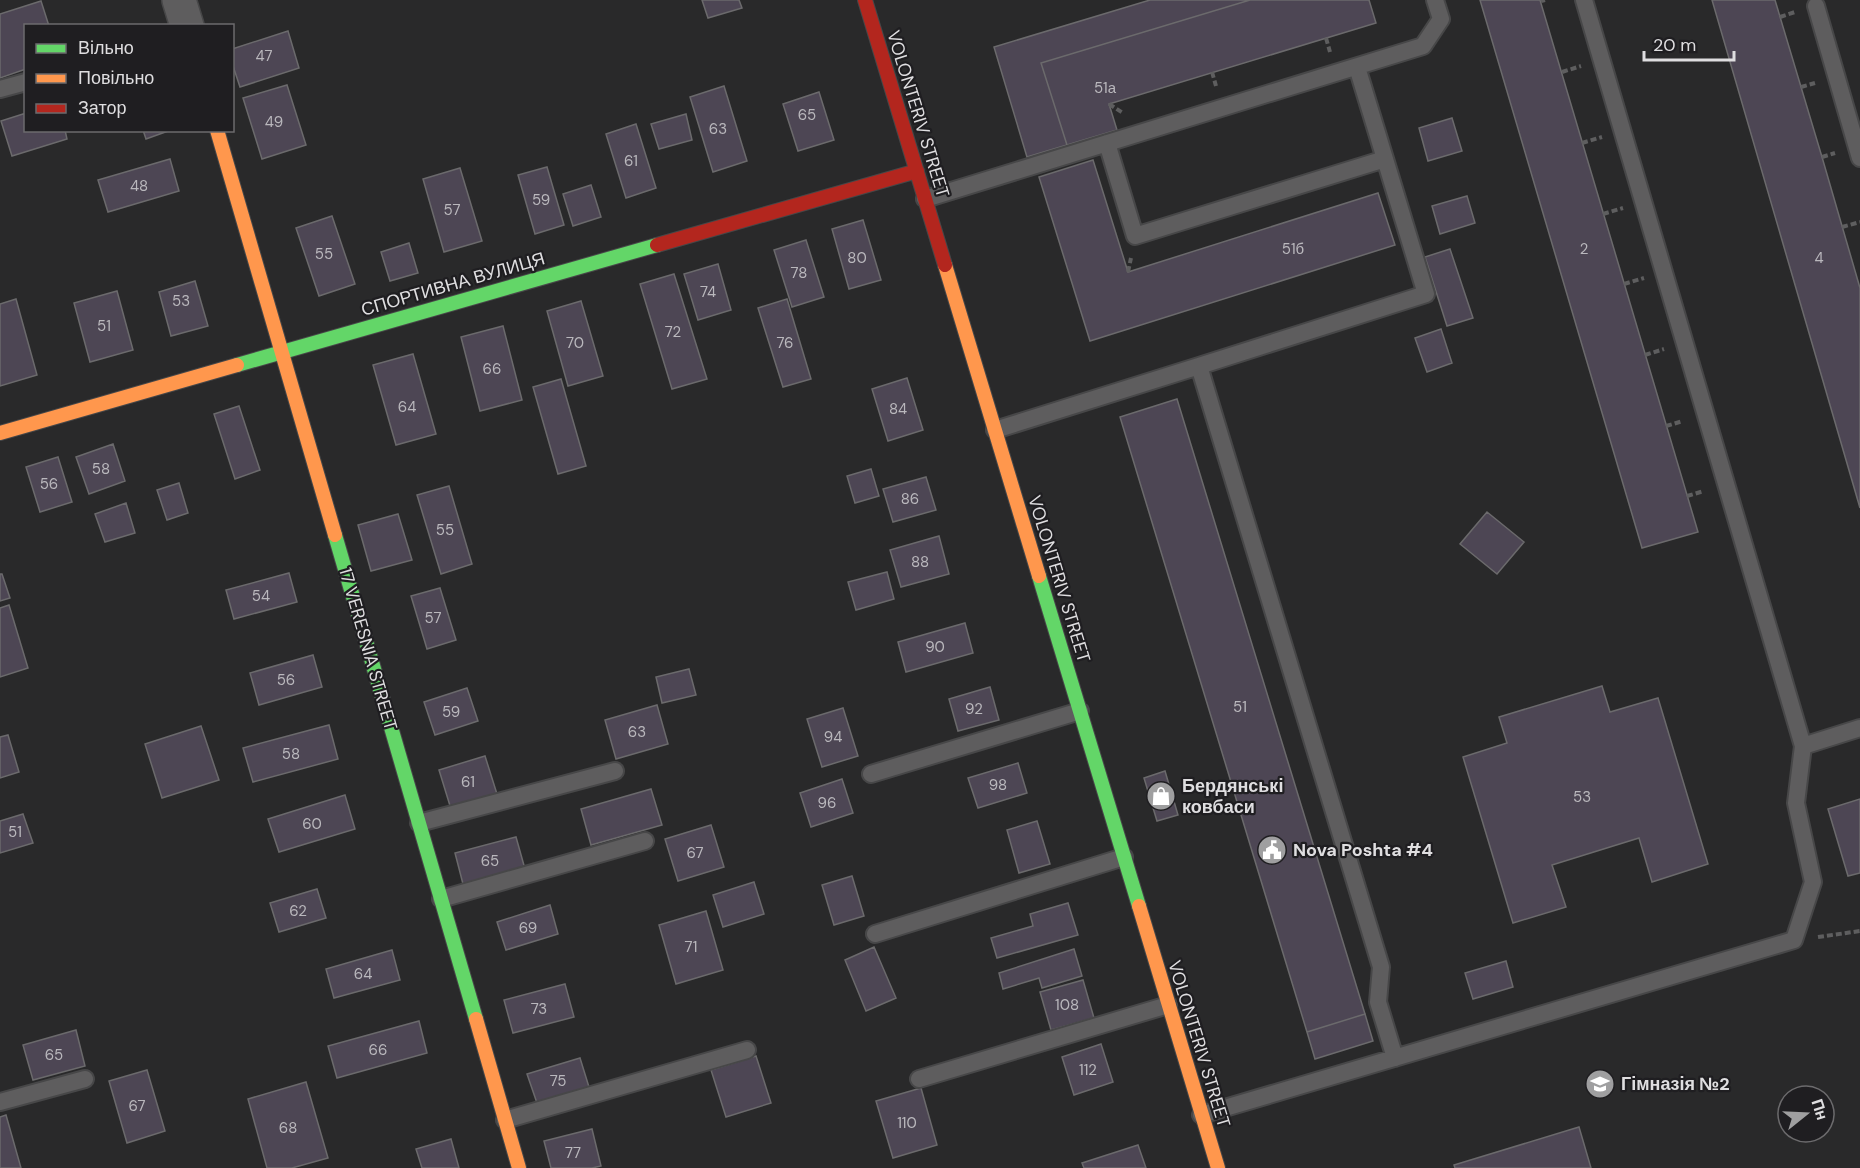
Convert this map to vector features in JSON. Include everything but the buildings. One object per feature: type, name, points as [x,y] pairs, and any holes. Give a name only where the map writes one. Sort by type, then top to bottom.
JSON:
[{"type":"street","points":[[179,0],[186,24]]},
{"type":"street","name":"VOLONTERIV STREET","points":[[866,0],[1218,1168]]},
{"type":"street","name":"17 VERESNIA STREET","points":[[218,132],[519,1168]]},
{"type":"street","name":"СПОРТИВНА ВУЛИЦЯ","points":[[0,433],[917,171]]},
{"type":"lane","points":[[925,199],[1423,46],[1441,19],[1435,0]]},
{"type":"lane","points":[[1201,1115],[1794,940],[1813,882],[1796,803],[1803,746],[1584,0]]},
{"type":"lane","points":[[1816,6],[1860,158]]},
{"type":"lane","points":[[995,429],[1426,294],[1357,67]]},
{"type":"lane","points":[[0,89],[24,83]]},
{"type":"lane","points":[[1107,143],[1135,236],[1385,159]]},
{"type":"lane","points":[[1199,366],[1381,967],[1378,1002],[1395,1058]]},
{"type":"lane","points":[[871,774],[1080,711]]},
{"type":"lane","points":[[1803,746],[1860,728]]},
{"type":"lane","points":[[419,823],[615,771]]},
{"type":"lane","points":[[441,899],[645,841]]},
{"type":"lane","points":[[875,934],[1124,857]]},
{"type":"lane","points":[[919,1079],[1168,1005]]},
{"type":"lane","points":[[505,1120],[747,1050]]},
{"type":"lane","points":[[0,1102],[85,1079]]},
{"type":"path","points":[[1842,227],[1860,222]]},
{"type":"path","points":[[1794,940],[1860,931]]},
{"type":"traffic: fast","points":[[237,365],[657,245]]},
{"type":"traffic: fast","points":[[335,535],[476,1019]]},
{"type":"traffic: fast","points":[[1039,576],[1139,906]]},
{"type":"traffic: slow","points":[[218,132],[335,535]]},
{"type":"traffic: slow","points":[[945,265],[1039,576]]},
{"type":"traffic: slow","points":[[0,433],[237,365]]},
{"type":"traffic: slow","points":[[1139,906],[1218,1168]]},
{"type":"traffic: slow","points":[[476,1019],[519,1168]]},
{"type":"traffic: jam","points":[[865,0],[945,265]]},
{"type":"traffic: jam","points":[[657,245],[917,171]]},
{"type":"place","name":"Бердянські ковбаси","points":[[1161,796]]},
{"type":"place","name":"Nova Poshta #4","points":[[1272,850]]},
{"type":"place","name":"Гімназія №2","points":[[1600,1084]]}]
